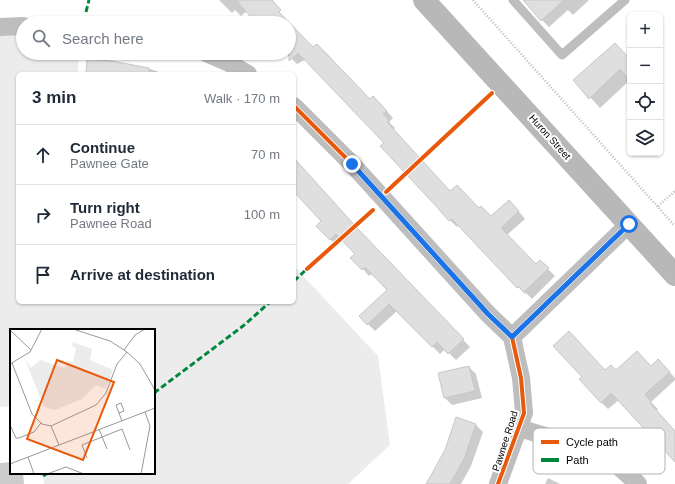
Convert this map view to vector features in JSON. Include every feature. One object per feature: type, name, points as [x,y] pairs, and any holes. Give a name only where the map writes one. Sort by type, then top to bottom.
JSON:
[{"type":"main road","name":"Huron Street","points":[[424,0],[675,275]]},
{"type":"street","points":[[0,27],[16,26]]},
{"type":"street","points":[[222,60],[245,72]]},
{"type":"street","points":[[296,108],[352,164],[488,314],[512,337],[629,224]]},
{"type":"street","name":"Pawnee Road","points":[[498,484],[524,413],[521,378],[512,337]]},
{"type":"street","points":[[519,428],[533,432]]},
{"type":"street","points":[[627,474],[638,484]]},
{"type":"lane","points":[[513,0],[562,55],[625,0]]},
{"type":"path","points":[[473,0],[675,226]]},
{"type":"path","points":[[658,206],[675,192]]},
{"type":"shaded area","points":[[16,34],[16,60],[79,60],[78,72],[16,72],[16,304],[296,304],[296,268],[378,356],[390,445],[348,484],[44,484],[43,474],[155,474],[155,329],[10,329],[10,406],[0,407],[0,35]]},
{"type":"building","points":[[236,0],[272,0],[281,10],[279,12],[283,16],[250,16]]},
{"type":"building","points":[[523,0],[564,0],[541,21]]},
{"type":"building","points":[[296,30],[313,47],[317,44],[370,99],[373,96],[387,111],[383,114],[389,120],[387,122],[450,191],[457,185],[479,208],[481,206],[491,216],[509,200],[519,211],[501,228],[536,264],[540,260],[549,268],[524,292],[519,287],[517,288],[452,219],[449,221],[380,146],[384,143],[298,53],[296,55]]},
{"type":"building","points":[[615,43],[627,56],[627,77],[620,69],[589,99],[573,80]]},
{"type":"building","points":[[87,60],[112,61],[149,68],[149,72],[86,72]]},
{"type":"building","points":[[296,160],[359,230],[464,339],[448,354],[437,342],[432,347],[389,304],[367,325],[359,316],[387,290],[365,267],[362,270],[350,258],[355,254],[336,234],[330,240],[316,226],[321,221],[296,194]]},
{"type":"building","points":[[569,331],[605,370],[611,365],[616,370],[637,351],[651,366],[658,359],[670,372],[645,394],[651,402],[650,403],[675,431],[675,462],[665,451],[665,428],[643,428],[611,393],[601,403],[579,379],[582,377],[553,346]]},
{"type":"building","points":[[469,366],[475,391],[444,398],[438,373]]},
{"type":"building","points":[[456,417],[476,424],[464,459],[450,484],[426,484],[445,450]]},
{"type":"marked path","points":[[86,12],[89,0]]},
{"type":"marked path","points":[[296,279],[309,267]]},
{"type":"marked path","points":[[155,392],[243,326],[268,304]]},
{"type":"cycle path","points":[[386,192],[492,93]]},
{"type":"cycle path","points":[[296,108],[352,164],[488,314],[512,337],[521,378],[524,413],[498,484]]},
{"type":"cycle path","points":[[307,269],[373,210]]},
{"type":"cycle path","points":[[512,337],[629,224]]},
{"type":"route","points":[[352,164],[488,314],[512,337],[629,224]]}]
